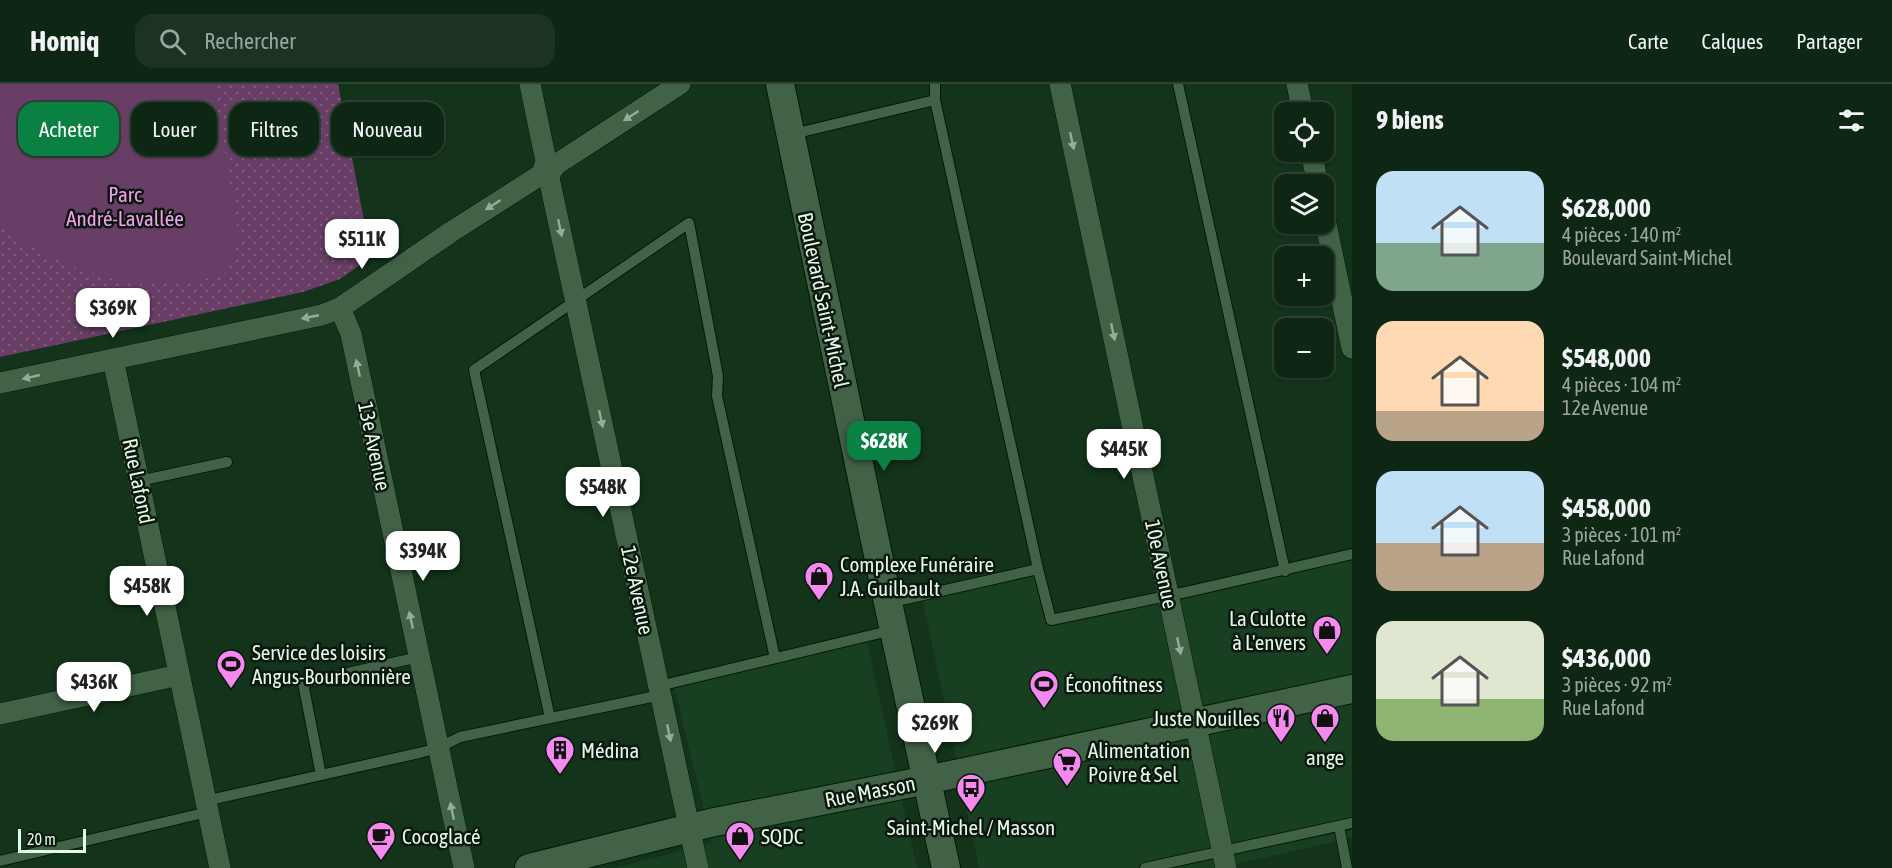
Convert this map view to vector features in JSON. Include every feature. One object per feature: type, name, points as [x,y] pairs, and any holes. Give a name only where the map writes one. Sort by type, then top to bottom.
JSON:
[{"type":"street","name":"12e Avenue","points":[[530,84],[546,161],[546,172],[698,868]]},
{"type":"street","points":[[0,383],[322,315],[340,308],[451,232],[680,84]]},
{"type":"street","name":"Boulevard Saint-Michel","points":[[780,84],[946,868]]},
{"type":"street","name":"10e Avenue","points":[[1060,84],[1224,860]]},
{"type":"street","points":[[1297,84],[1301,102]]},
{"type":"street","points":[[1328,234],[1352,348]]},
{"type":"street","name":"13e Avenue","points":[[340,308],[351,334],[464,868]]},
{"type":"street","name":"Rue Lafond","points":[[113,358],[220,868]]},
{"type":"street","points":[[0,714],[179,675]]},
{"type":"street","name":"Rue Masson","points":[[530,868],[710,823],[927,780],[1352,689]]},
{"type":"lane","points":[[935,84],[935,100],[1051,620],[1285,571],[1352,554]]},
{"type":"lane","points":[[1178,84],[1285,571]]},
{"type":"lane","points":[[790,135],[935,100]]},
{"type":"lane","points":[[550,718],[474,370],[689,223],[718,376],[717,396],[775,658]]},
{"type":"lane","points":[[139,480],[227,462]]},
{"type":"lane","points":[[0,861],[321,775],[438,748],[460,737],[550,718],[775,658],[891,616],[1038,568]]},
{"type":"lane","points":[[321,775],[303,683],[419,657]]},
{"type":"lane","points":[[1145,868],[1224,860],[1352,824]]},
{"type":"lane","points":[[1339,826],[1347,868]]},
{"type":"shaded area","points":[[1352,553],[1352,838],[1218,868],[979,868],[921,592],[1035,564],[1049,614]]},
{"type":"shaded area","points":[[865,633],[917,868],[615,868],[712,843],[672,677]]},
{"type":"green space","name":"Parc André-Lavallée","points":[[0,84],[338,84],[341,102],[331,102],[331,156],[352,156],[371,257],[340,279],[303,292],[0,357]]},
{"type":"green space","points":[[0,84],[214,84],[217,102],[131,102],[131,156],[217,156],[217,103],[239,239],[226,273],[198,281],[147,284],[113,279],[82,270],[52,257],[18,240],[0,226]]},
{"type":"place","name":"Complexe Funéraire J.A. Guilbault","points":[[819,602]]},
{"type":"place","name":"La Culotte à L'envers","points":[[1327,656]]},
{"type":"place","name":"Service des loisirs Angus-Bourbonnière","points":[[231,690]]},
{"type":"place","name":"Éconofitness","points":[[1044,710]]},
{"type":"place","name":"Juste Nouilles","points":[[1281,744]]},
{"type":"place","name":"ange","points":[[1325,744]]},
{"type":"place","name":"Médina","points":[[560,776]]},
{"type":"place","name":"Alimentation Poivre & Sel","points":[[1067,788]]},
{"type":"place","name":"Saint-Michel / Masson","points":[[971,814]]},
{"type":"place","name":"Cocoglacé","points":[[381,862]]},
{"type":"place","name":"SQDC","points":[[740,862]]}]
